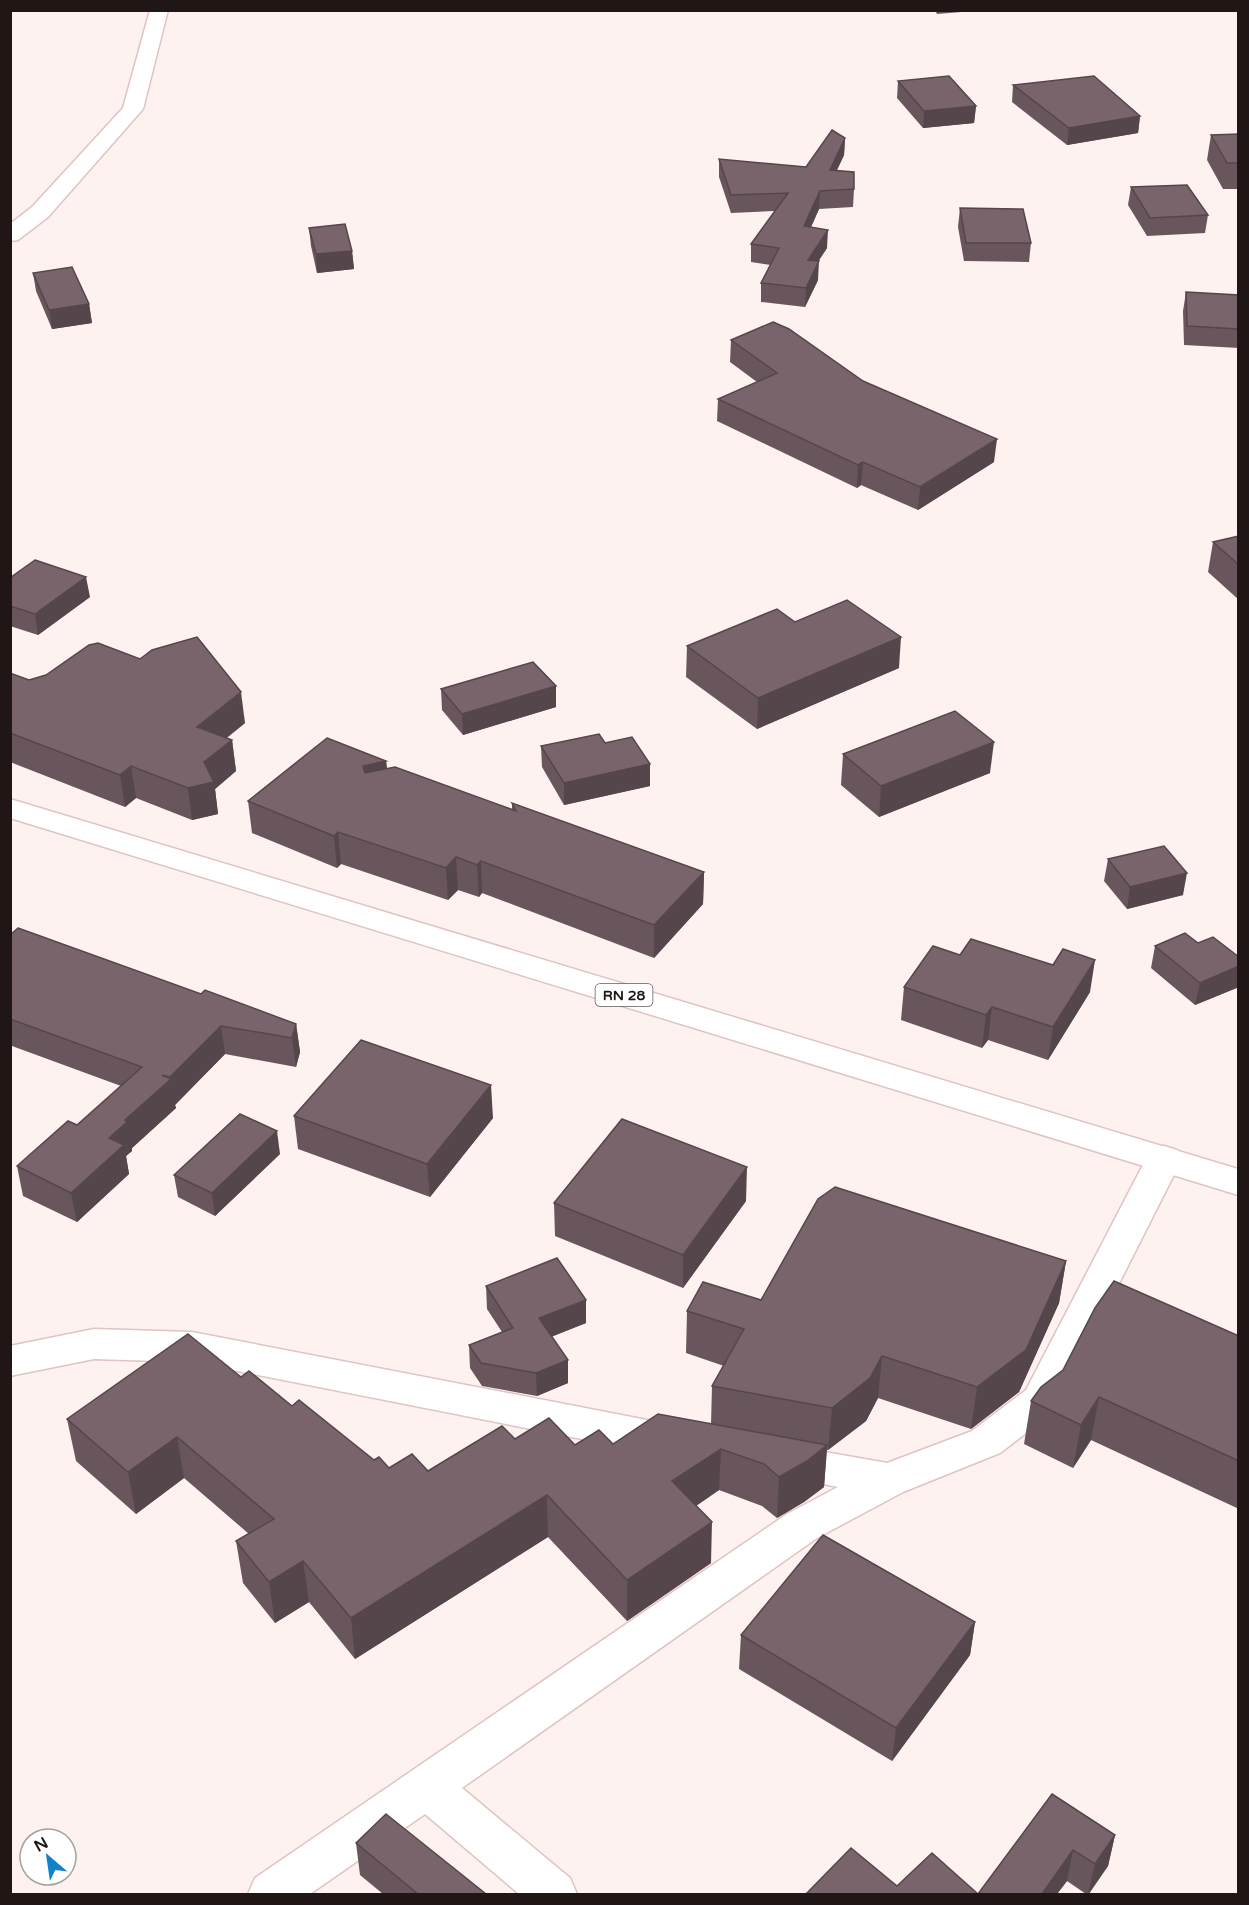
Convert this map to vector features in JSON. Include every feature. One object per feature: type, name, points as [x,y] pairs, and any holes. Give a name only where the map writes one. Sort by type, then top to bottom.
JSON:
[{"type":"street","points":[[10,235],[40,212],[133,110],[159,10]]},
{"type":"street","name":"RN 28","points":[[10,808],[1239,1182]]},
{"type":"street","points":[[272,1894],[802,1526],[888,1480],[986,1442],[1040,1401],[1164,1160]]},
{"type":"street","points":[[10,1361],[94,1344],[192,1347],[703,1446]]},
{"type":"street","points":[[749,1455],[888,1480]]},
{"type":"street","points":[[428,1787],[553,1894]]},
{"type":"building","points":[[949,76],[976,106],[924,111],[898,81]]},
{"type":"building","points":[[1094,76],[1140,116],[1069,128],[1013,85]]},
{"type":"building","points":[[832,130],[845,138],[830,170],[854,172],[854,189],[820,191],[804,226],[828,230],[808,260],[819,261],[806,288],[761,283],[779,248],[751,244],[788,193],[731,195],[719,159],[806,167]]},
{"type":"building","points":[[1239,134],[1239,163],[1227,163],[1211,135]]},
{"type":"building","points":[[1187,185],[1208,215],[1150,218],[1131,187]]},
{"type":"building","points":[[960,208],[1023,209],[1031,243],[966,243]]},
{"type":"building","points":[[345,224],[352,251],[316,254],[309,228]]},
{"type":"building","points":[[72,267],[89,304],[49,310],[33,273]]},
{"type":"building","points":[[1186,292],[1239,295],[1239,329],[1187,326]]},
{"type":"building","points":[[773,322],[789,329],[863,381],[997,439],[920,487],[863,462],[858,465],[718,399],[777,373],[731,340]]},
{"type":"building","points":[[1239,536],[1239,565],[1213,542]]},
{"type":"building","points":[[35,560],[86,577],[35,614],[10,606],[10,578]]},
{"type":"building","points":[[847,600],[901,637],[758,698],[687,646],[777,609],[795,622]]},
{"type":"building","points":[[197,637],[241,692],[197,727],[232,740],[204,762],[214,782],[188,788],[131,766],[120,775],[10,733],[10,673],[29,680],[46,675],[89,645],[98,643],[140,659],[152,650]]},
{"type":"building","points":[[533,662],[556,686],[462,714],[441,689]]},
{"type":"building","points":[[955,711],[994,742],[881,786],[843,754]]},
{"type":"building","points":[[599,734],[605,743],[632,737],[650,764],[564,783],[541,746]]},
{"type":"building","points":[[327,738],[386,761],[363,766],[365,773],[395,767],[516,811],[512,803],[704,872],[654,925],[481,861],[477,865],[456,857],[446,868],[338,832],[334,836],[248,801]]},
{"type":"building","points":[[1164,846],[1187,873],[1130,887],[1108,859]]},
{"type":"building","points":[[18,928],[201,994],[205,990],[296,1024],[292,1038],[221,1026],[170,1077],[162,1075],[171,1079],[125,1120],[127,1122],[109,1138],[124,1145],[71,1193],[17,1166],[68,1121],[77,1125],[142,1067],[10,1019],[10,935]]},
{"type":"building","points":[[1185,933],[1198,943],[1213,937],[1239,957],[1239,966],[1200,983],[1155,946]]},
{"type":"building","points":[[971,939],[1053,965],[1063,949],[1095,960],[1053,1027],[992,1007],[986,1015],[904,987],[933,946],[960,955]]},
{"type":"building","points":[[361,1040],[491,1085],[427,1164],[294,1116]]},
{"type":"building","points":[[240,1114],[277,1131],[212,1193],[174,1175]]},
{"type":"building","points":[[622,1119],[747,1167],[683,1255],[554,1203]]},
{"type":"building","points":[[835,1187],[1066,1261],[1026,1350],[977,1387],[882,1356],[870,1378],[832,1408],[712,1386],[744,1329],[687,1311],[703,1282],[761,1300],[818,1199]]},
{"type":"building","points":[[557,1258],[586,1300],[539,1318],[568,1360],[536,1373],[481,1363],[469,1345],[513,1328],[486,1286]]},
{"type":"building","points":[[1114,1281],[1239,1336],[1239,1461],[1099,1397],[1081,1425],[1031,1401],[1041,1387],[1063,1370],[1095,1308]]},
{"type":"building","points":[[188,1334],[241,1377],[249,1371],[292,1406],[299,1400],[374,1460],[379,1457],[389,1468],[412,1454],[428,1471],[502,1426],[515,1439],[549,1418],[575,1445],[599,1430],[613,1444],[658,1414],[827,1445],[807,1461],[779,1477],[764,1464],[721,1449],[672,1481],[712,1522],[627,1580],[547,1495],[351,1618],[303,1561],[269,1582],[236,1541],[274,1519],[177,1437],[128,1472],[67,1419]]},
{"type":"building","points":[[823,1535],[975,1622],[896,1728],[741,1635]]},
{"type":"building","points":[[1052,1794],[1115,1835],[1095,1864],[1073,1850],[1042,1894],[978,1894]]},
{"type":"building","points":[[386,1814],[486,1894],[418,1894],[356,1843]]},
{"type":"building","points":[[851,1848],[897,1886],[932,1853],[978,1894],[806,1894]]}]
